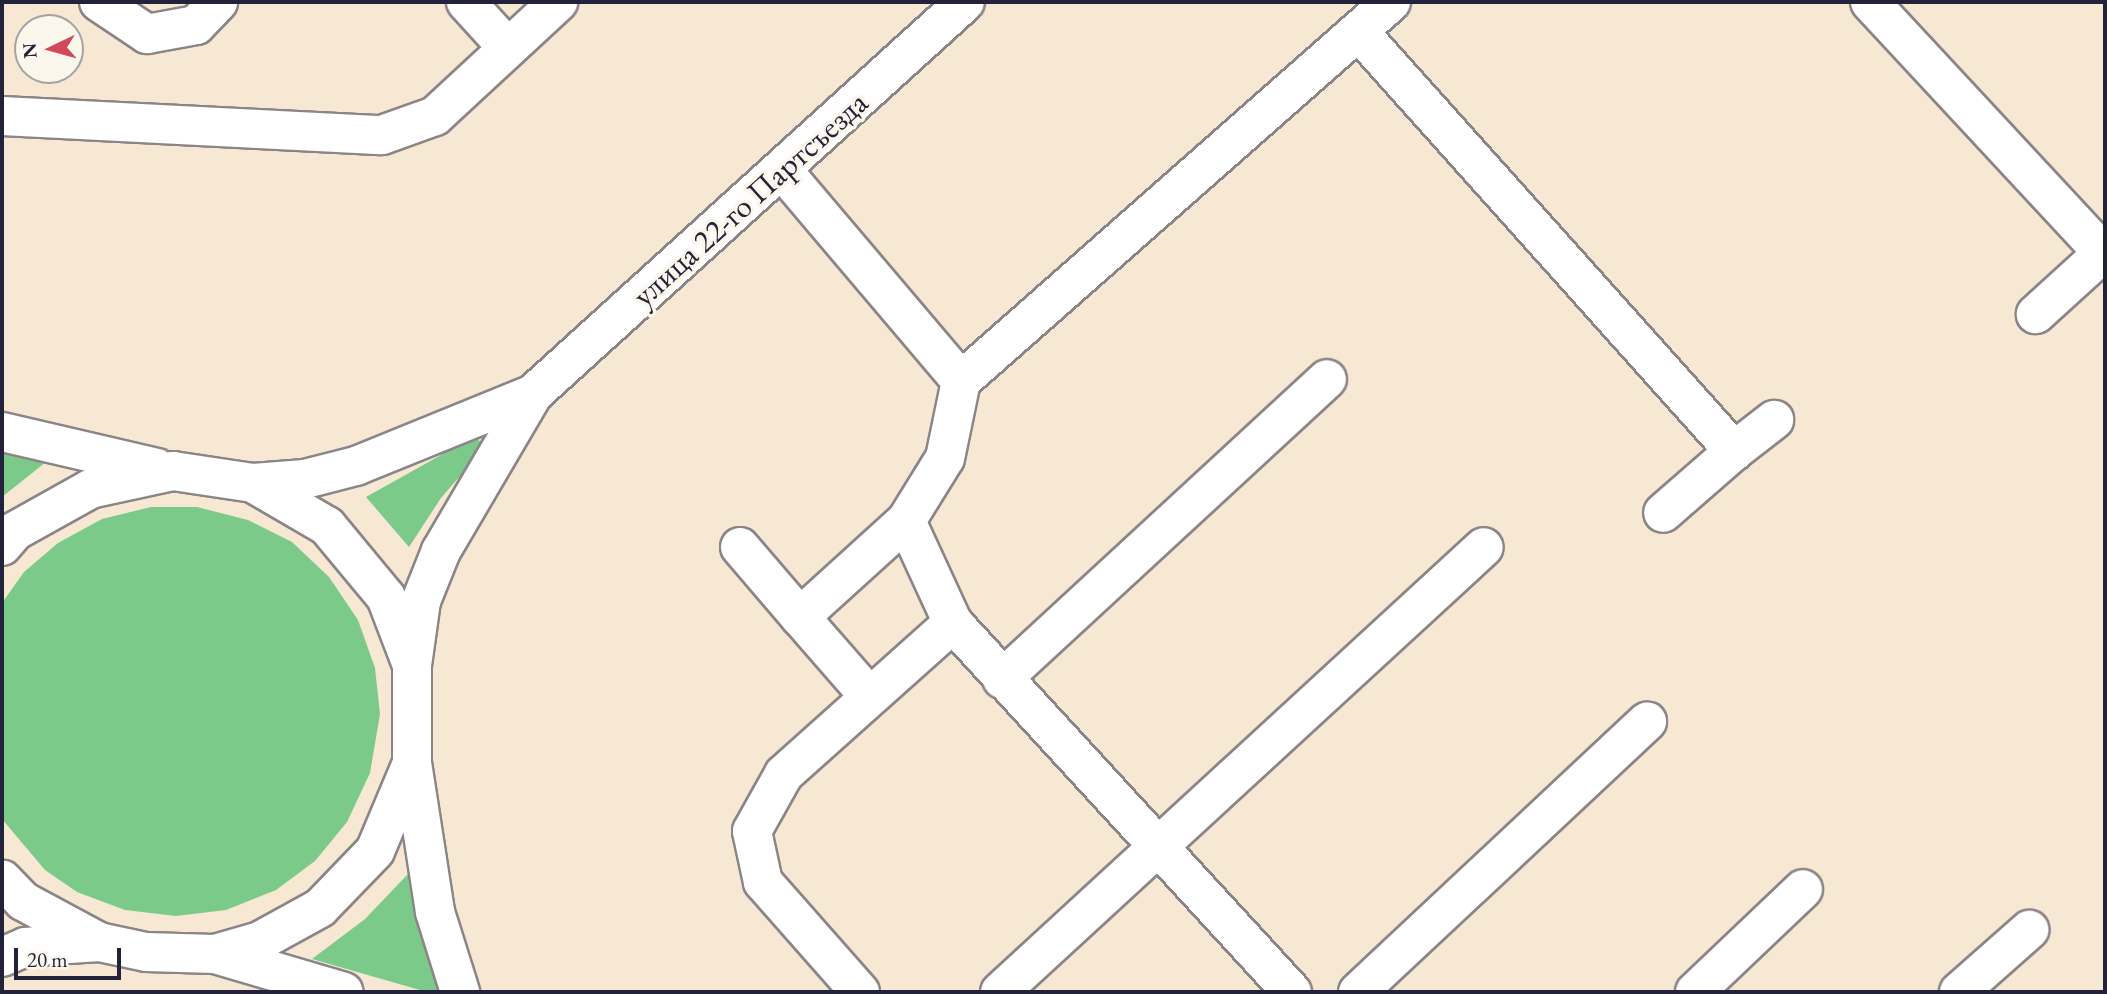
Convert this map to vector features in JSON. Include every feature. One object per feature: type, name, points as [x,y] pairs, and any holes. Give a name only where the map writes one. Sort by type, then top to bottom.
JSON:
[{"type":"main road","points":[[99,2],[147,34],[196,24],[218,2]]},
{"type":"main road","points":[[466,2],[508,48]]},
{"type":"main road","points":[[2,116],[383,135],[435,116],[558,2]]},
{"type":"main road","name":"улица 22-го Партсъезда","points":[[412,665],[421,601],[441,551],[533,394],[783,171],[965,2]]},
{"type":"main road","points":[[800,617],[906,521],[944,458],[961,381],[1391,2]]},
{"type":"main road","points":[[1870,2],[2103,253],[2036,314]]},
{"type":"main road","points":[[1358,31],[1734,452]]},
{"type":"main road","points":[[783,171],[961,381]]},
{"type":"main road","points":[[1002,679],[1328,379]]},
{"type":"main road","name":"улица 22-го Партсъезда","points":[[253,483],[304,479],[356,466],[533,394]]},
{"type":"main road","points":[[1663,513],[1774,420]]},
{"type":"main road","points":[[2,432],[173,471],[253,483],[327,526],[386,597],[412,665],[412,763],[435,912],[460,992]]},
{"type":"main road","points":[[2,546],[15,531],[90,489],[173,471]]},
{"type":"main road","points":[[906,521],[953,623],[1292,992]]},
{"type":"main road","points":[[740,547],[869,696]]},
{"type":"main road","points":[[1000,992],[1484,547]]},
{"type":"main road","points":[[860,992],[763,882],[752,831],[784,774],[953,623]]},
{"type":"main road","points":[[1358,992],[1647,722]]},
{"type":"main road","points":[[215,954],[260,941],[320,908],[376,851],[412,763]]},
{"type":"main road","points":[[2,879],[23,901],[99,942]]},
{"type":"main road","points":[[1695,992],[1803,889]]},
{"type":"main road","points":[[1959,992],[2029,930]]},
{"type":"main road","points":[[2,957],[25,947],[99,942],[146,952],[215,954],[344,992]]},
{"type":"green space","points":[[475,436],[485,447],[441,498],[409,547],[366,497]]},
{"type":"green space","points":[[2,452],[16,456],[46,462],[2,497]]},
{"type":"green space","points":[[151,507],[197,507],[248,520],[292,542],[329,577],[358,620],[375,668],[380,714],[370,773],[347,822],[315,861],[276,890],[226,910],[176,916],[125,910],[77,892],[45,870],[2,819],[2,603],[24,572],[58,543],[102,519]]},
{"type":"green space","points":[[409,873],[416,914],[448,992],[427,992],[312,959],[365,919]]}]
